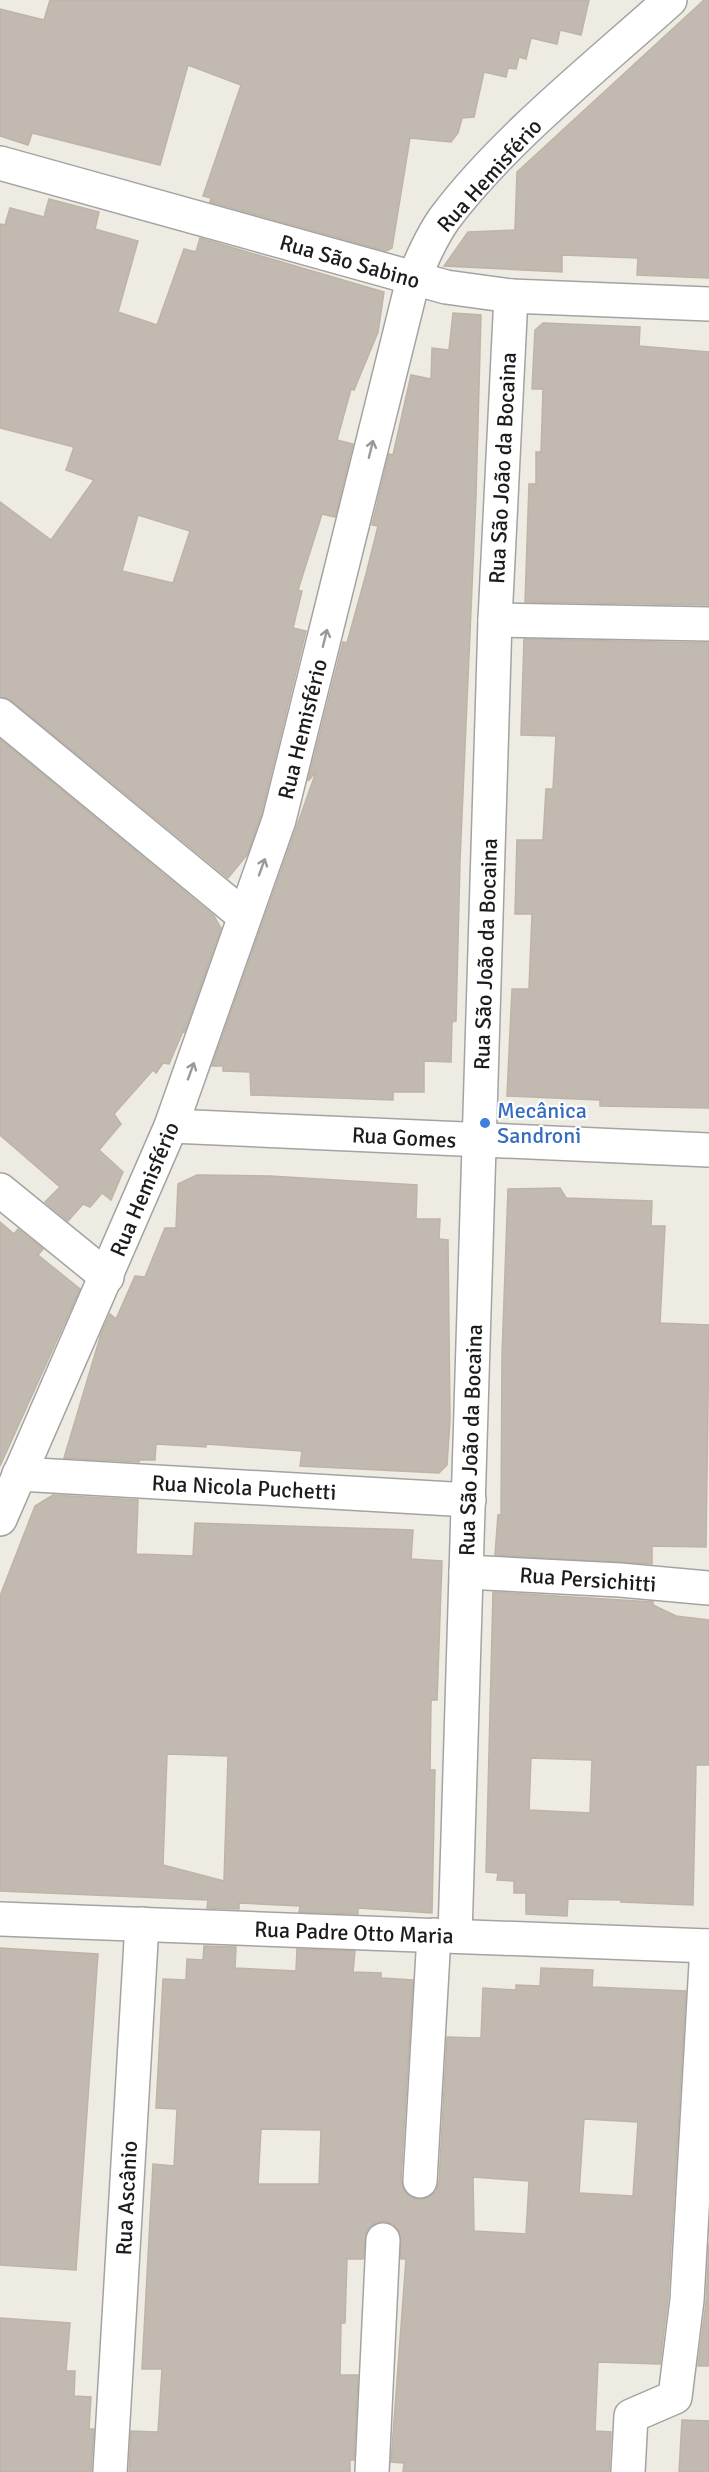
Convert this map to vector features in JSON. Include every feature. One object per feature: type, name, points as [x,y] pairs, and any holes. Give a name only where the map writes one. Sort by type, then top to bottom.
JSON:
[{"type":"street","name":"Rua Hemisfério","points":[[0,1519],[171,1126],[279,820],[413,280],[429,243],[444,219],[490,167],[545,113],[670,0]]},
{"type":"street","name":"Rua São Sabino","points":[[0,163],[345,258],[413,280],[511,296],[709,304]]},
{"type":"street","name":"Rua São João da Bocaina","points":[[420,2181],[445,1936],[466,1572],[495,620],[511,296]]},
{"type":"street","points":[[495,620],[709,624]]},
{"type":"street","points":[[0,715],[244,916]]},
{"type":"street","name":"Rua Gomes","points":[[171,1126],[709,1150]]},
{"type":"street","points":[[0,1190],[107,1277]]},
{"type":"street","name":"Rua Nicola Puchetti","points":[[19,1474],[469,1500]]},
{"type":"street","name":"Rua Persichitti","points":[[466,1572],[620,1580],[709,1588]]},
{"type":"street","name":"Rua Padre Otto Maria","points":[[0,1918],[708,1946]]},
{"type":"street","name":"Rua Ascânio","points":[[110,2472],[142,1924]]},
{"type":"street","points":[[628,2472],[631,2416],[637,2411],[675,2397],[687,2300],[708,1946]]},
{"type":"street","points":[[372,2472],[383,2240]]},
{"type":"building","points":[[50,0],[589,0],[581,35],[560,30],[557,44],[531,38],[526,59],[519,57],[516,69],[508,68],[506,77],[484,72],[474,117],[462,118],[458,133],[451,142],[410,138],[392,248],[386,251],[210,202],[211,198],[203,196],[241,85],[188,65],[160,165],[32,133],[28,145],[0,136],[0,9],[44,20]]},
{"type":"building","points":[[704,0],[709,0],[709,278],[637,275],[638,258],[562,255],[562,272],[444,266],[468,232],[515,230],[517,172]]},
{"type":"building","points":[[49,199],[99,212],[95,229],[138,241],[118,312],[157,325],[184,249],[196,252],[200,238],[384,292],[378,332],[354,390],[351,389],[337,440],[353,444],[335,517],[322,514],[298,590],[302,591],[293,628],[306,631],[261,815],[247,855],[228,878],[12,701],[0,697],[0,502],[51,540],[94,480],[66,470],[74,447],[0,428],[0,224],[5,225],[10,208],[44,217]],"holes":[[[138,515],[190,531],[173,583],[122,571]]]},
{"type":"building","points":[[453,313],[481,315],[456,1021],[452,1022],[451,1062],[424,1061],[424,1092],[393,1092],[393,1100],[251,1095],[250,1072],[223,1071],[223,1066],[212,1066],[316,772],[308,781],[343,642],[347,643],[366,574],[378,526],[372,525],[389,454],[393,455],[411,375],[431,379],[432,348],[449,350]]},
{"type":"building","points":[[543,323],[640,327],[639,346],[709,352],[709,605],[525,602],[529,484],[536,484],[536,452],[541,452],[543,389],[532,389],[535,330]]},
{"type":"building","points":[[524,639],[709,643],[709,1108],[600,1106],[600,1100],[507,1096],[512,989],[529,989],[532,914],[515,914],[517,840],[543,840],[546,789],[553,789],[556,736],[521,735]]},
{"type":"building","points":[[0,739],[214,916],[221,928],[184,1033],[184,1029],[169,1064],[163,1063],[156,1073],[153,1070],[114,1114],[121,1124],[99,1150],[123,1172],[111,1200],[102,1193],[90,1207],[83,1204],[68,1221],[45,1202],[60,1187],[0,1135]]},
{"type":"building","points":[[197,1175],[270,1176],[417,1185],[416,1219],[440,1219],[439,1239],[448,1240],[450,1420],[447,1465],[439,1473],[300,1466],[302,1451],[206,1444],[206,1447],[156,1444],[155,1460],[139,1460],[139,1462],[64,1458],[101,1334],[110,1314],[116,1319],[135,1276],[145,1277],[165,1228],[176,1228],[178,1184]]},
{"type":"building","points":[[560,1188],[566,1198],[652,1201],[651,1226],[665,1226],[660,1323],[709,1325],[706,1547],[652,1546],[652,1564],[495,1555],[498,1515],[501,1515],[502,1355],[508,1189]]},
{"type":"building","points":[[0,1222],[14,1234],[18,1229],[43,1249],[38,1255],[80,1289],[0,1466]]},
{"type":"building","points":[[53,1495],[138,1500],[136,1554],[193,1556],[195,1523],[413,1530],[411,1559],[442,1561],[437,1700],[431,1700],[430,1770],[435,1770],[432,1913],[358,1908],[358,1914],[299,1912],[300,1906],[239,1903],[239,1909],[207,1908],[208,1900],[0,1891],[0,1596],[35,1506]],"holes":[[[167,1754],[228,1756],[224,1881],[163,1865]]]},
{"type":"building","points":[[493,1592],[653,1602],[653,1605],[676,1616],[709,1620],[709,1765],[696,1765],[693,1905],[568,1899],[567,1916],[526,1914],[526,1893],[514,1893],[514,1881],[497,1880],[498,1873],[486,1872]],"holes":[[[531,1758],[592,1760],[590,1813],[529,1810]]]},
{"type":"building","points":[[204,1946],[236,1947],[235,1968],[296,1971],[297,1949],[355,1951],[353,1972],[381,1973],[381,1978],[413,1980],[401,2180],[409,2196],[418,2200],[429,2197],[436,2191],[439,2182],[447,2037],[481,2038],[483,1988],[516,1990],[516,1985],[540,1986],[541,1968],[593,1970],[592,1987],[686,1991],[668,2298],[660,2364],[598,2362],[595,2431],[611,2432],[609,2472],[403,2472],[404,2463],[391,2462],[406,2259],[401,2259],[399,2231],[393,2224],[383,2221],[367,2230],[363,2259],[347,2259],[345,2323],[341,2323],[340,2375],[358,2375],[354,2460],[350,2460],[350,2472],[129,2472],[131,2431],[158,2432],[162,2369],[142,2369],[153,2164],[174,2166],[177,2109],[156,2108],[163,1979],[186,1980],[187,1959],[203,1960]],"holes":[[[584,2119],[638,2122],[633,2196],[579,2193]],[[261,2129],[321,2130],[319,2184],[258,2184]],[[473,2177],[529,2181],[526,2234],[474,2231]]]},
{"type":"building","points":[[0,1948],[98,1954],[76,2270],[0,2265]]},
{"type":"building","points":[[709,2243],[709,2366],[698,2366],[706,2302]]},
{"type":"building","points":[[0,2318],[70,2323],[66,2371],[75,2371],[74,2396],[91,2397],[89,2429],[94,2429],[91,2472],[0,2472]]},
{"type":"building","points":[[682,2420],[709,2421],[709,2472],[679,2472]]},
{"type":"place","name":"Mecânica Sandroni","points":[[485,1123]]}]
